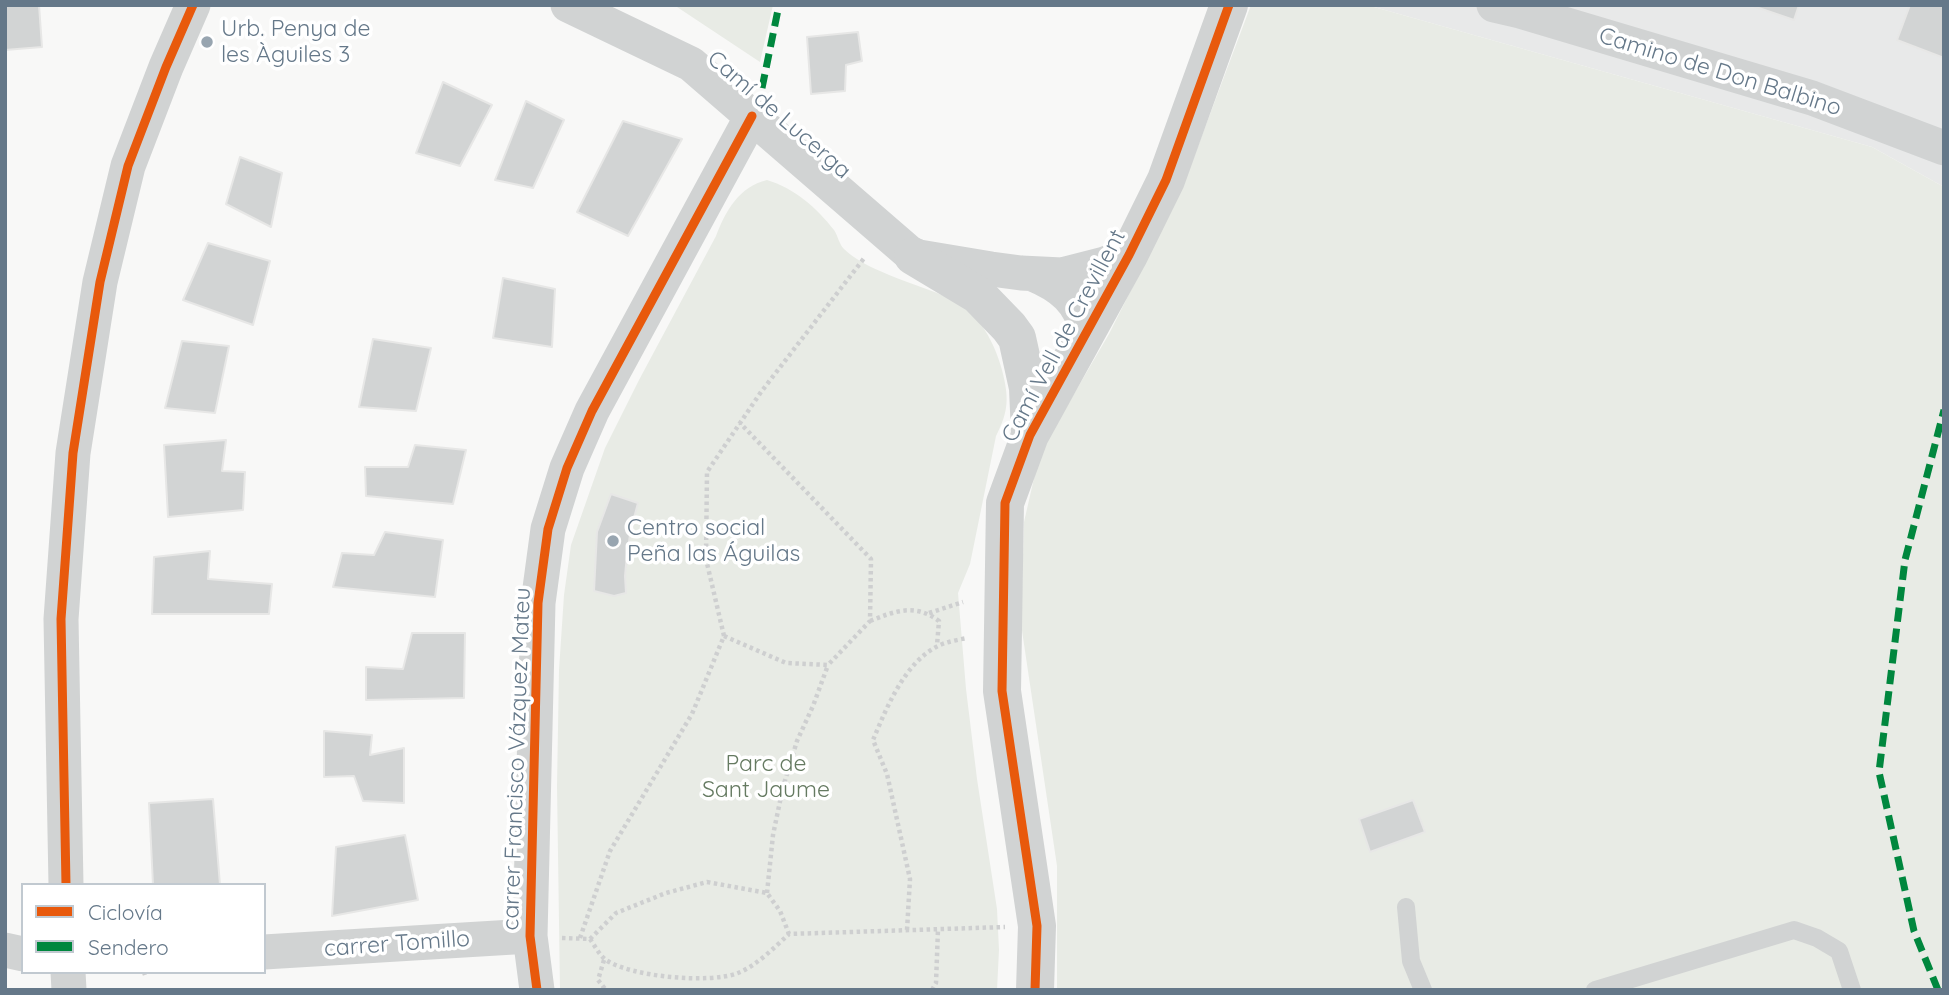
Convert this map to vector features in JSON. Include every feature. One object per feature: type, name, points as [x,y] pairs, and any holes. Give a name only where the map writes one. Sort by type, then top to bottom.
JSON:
[{"type":"street","points":[[66,883],[61,619],[73,453],[100,282],[128,166],[193,5]]},
{"type":"street","name":"Camí de Lucerga","points":[[568,5],[691,64],[913,256]]},
{"type":"street","name":"Camí Vell de Crevillent","points":[[1035,990],[1037,926],[1002,691],[1005,503],[1030,435],[1129,255],[1166,180],[1229,5]]},
{"type":"street","name":"Camino de Don Balbino","points":[[1494,5],[1812,98],[1944,148]]},
{"type":"street","name":"carrer Francisco Vázquez Mateu","points":[[537,990],[530,936],[538,603],[548,529],[567,468],[592,411],[752,116]]},
{"type":"street","points":[[913,256],[991,269],[1062,275],[1129,255]]},
{"type":"street","points":[[913,256],[978,295],[1017,338],[1028,388],[1030,435]]},
{"type":"street","points":[[1017,338],[1045,346],[1066,347],[1084,338],[1083,316],[1068,295],[1033,274]]},
{"type":"street","name":"carrer Tomillo","points":[[266,952],[530,936]]},
{"type":"lane","points":[[1406,907],[1411,961],[1423,990]]},
{"type":"lane","points":[[1595,990],[1794,930],[1817,938],[1839,951],[1852,990]]},
{"type":"path","points":[[580,938],[610,851],[692,715],[724,636],[706,559],[707,472],[761,392],[884,231]]},
{"type":"path","points":[[740,423],[871,559],[870,621]]},
{"type":"path","points":[[766,893],[783,787],[797,741],[828,665],[870,621],[899,610],[929,613],[963,602]]},
{"type":"path","points":[[929,613],[939,621],[937,645]]},
{"type":"path","points":[[724,636],[786,663],[828,665]]},
{"type":"path","points":[[907,930],[910,879],[887,774],[873,740],[890,699],[919,657],[937,645],[967,638]]},
{"type":"path","points":[[530,936],[590,939],[617,913],[666,893],[707,882],[766,893],[780,911],[789,934]]},
{"type":"path","points":[[590,939],[604,960],[626,968],[700,979],[738,973],[766,955],[789,934],[1037,926]]},
{"type":"path","points":[[932,990],[936,983],[939,929]]},
{"type":"path","points":[[604,960],[598,980],[606,990]]},
{"type":"shaded area","points":[[1367,5],[1944,5],[1944,187],[1872,147]]},
{"type":"green space","points":[[674,5],[773,5],[760,62]]},
{"type":"green space","points":[[1251,5],[1367,5],[1872,147],[1944,187],[1944,990],[1057,990],[1057,866],[1021,624],[1024,522],[1040,452],[1109,334],[1183,186]]},
{"type":"green space","name":"Parc de Sant Jaume","points":[[767,180],[796,194],[820,214],[834,230],[842,247],[856,259],[964,307],[985,331],[1002,370],[1007,396],[1005,411],[996,436],[970,564],[958,593],[977,779],[997,909],[997,990],[560,990],[557,786],[559,670],[564,595],[571,545],[605,448],[724,217],[741,194]]},
{"type":"building","points":[[5,5],[39,5],[42,47],[5,50]]},
{"type":"building","points":[[1750,5],[1799,5],[1794,20]]},
{"type":"building","points":[[1910,5],[1944,5],[1944,58],[1897,40]]},
{"type":"building","points":[[858,32],[862,61],[846,65],[845,91],[811,94],[807,37]]},
{"type":"building","points":[[443,82],[492,105],[460,166],[416,153]]},
{"type":"building","points":[[526,101],[564,120],[533,188],[495,180]]},
{"type":"building","points":[[623,121],[682,139],[628,236],[577,212]]},
{"type":"building","points":[[240,157],[282,173],[271,227],[226,204]]},
{"type":"building","points":[[208,243],[270,261],[253,325],[183,300]]},
{"type":"building","points":[[503,278],[555,289],[552,347],[493,338]]},
{"type":"building","points":[[373,339],[431,348],[416,411],[359,407]]},
{"type":"building","points":[[182,341],[229,346],[215,413],[165,408]]},
{"type":"building","points":[[226,440],[222,471],[245,472],[243,510],[168,517],[164,445]]},
{"type":"building","points":[[415,445],[466,450],[453,504],[366,496],[365,467],[408,467]]},
{"type":"building","name":"Centro social Peña las Águilas","points":[[611,494],[638,503],[627,554],[626,593],[614,596],[594,591],[597,532]]},
{"type":"building","points":[[385,532],[443,540],[435,597],[333,587],[342,553],[374,555]]},
{"type":"building","points":[[210,551],[208,579],[272,584],[269,614],[152,614],[154,557]]},
{"type":"building","points":[[412,633],[465,633],[464,698],[366,700],[366,667],[403,669]]},
{"type":"building","points":[[324,731],[372,735],[370,755],[404,748],[404,803],[363,801],[354,776],[324,777]]},
{"type":"building","points":[[213,799],[220,883],[153,883],[149,803]]},
{"type":"building","points":[[1413,800],[1425,832],[1370,852],[1359,819]]},
{"type":"building","points":[[405,835],[418,900],[332,916],[336,847]]},
{"type":"marked path","points":[[762,88],[779,5]]},
{"type":"marked path","points":[[1938,990],[1914,931],[1879,772],[1905,560],[1944,410]]},
{"type":"cycle path","points":[[66,883],[61,619],[73,453],[100,282],[128,166],[193,5]]},
{"type":"cycle path","points":[[1035,990],[1037,926],[1002,691],[1005,503],[1030,435],[1129,255],[1166,180],[1229,5]]},
{"type":"cycle path","points":[[537,990],[530,936],[538,603],[548,529],[567,468],[592,411],[752,116]]},
{"type":"place","name":"Urb. Penya de les Àguiles 3","points":[[207,42]]},
{"type":"place","name":"Centro social Peña las Águilas","points":[[613,541]]}]
